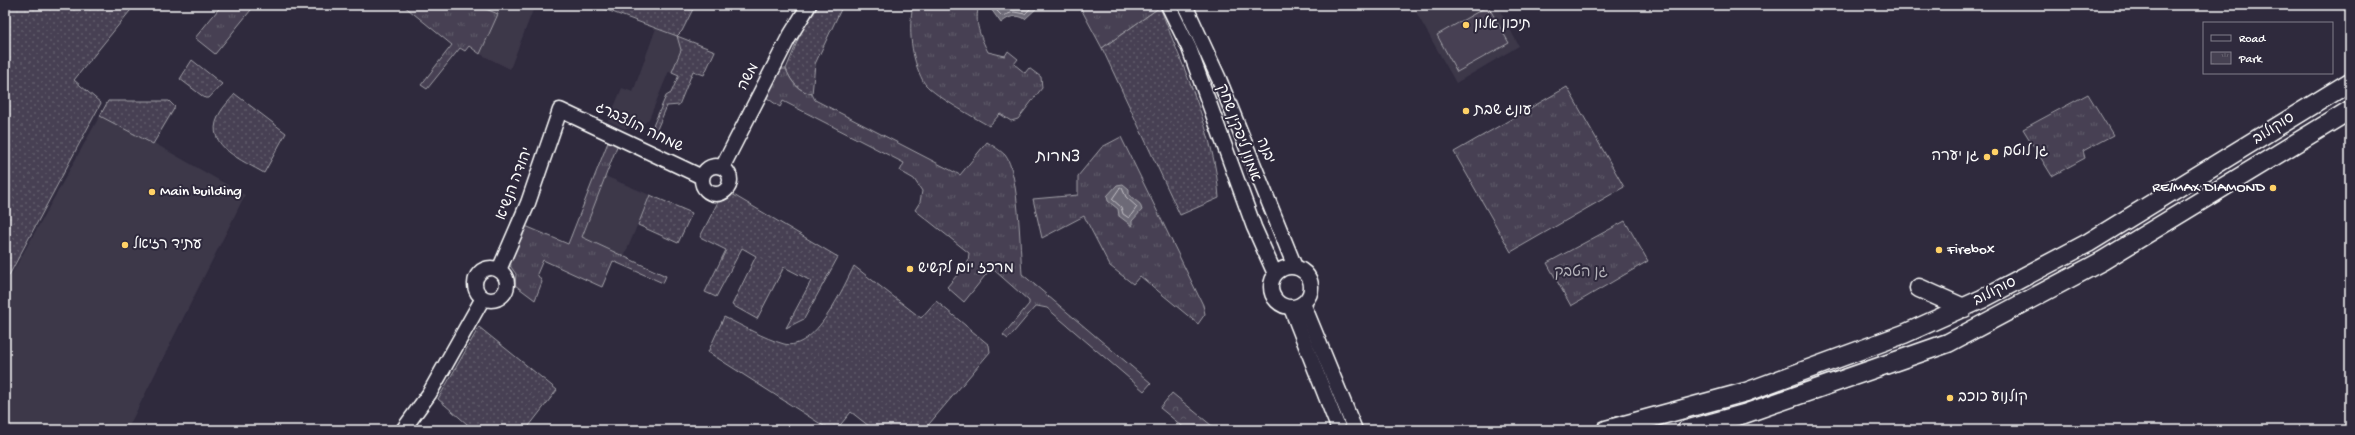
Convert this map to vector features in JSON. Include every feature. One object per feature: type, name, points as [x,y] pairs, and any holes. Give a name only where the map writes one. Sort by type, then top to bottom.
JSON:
[{"type":"main road","name":"סוקולוב","points":[[1606,430],[1746,392],[1904,334],[1964,308],[2088,243],[2350,82]]},
{"type":"main road","name":"סוקולוב","points":[[1686,430],[1744,414],[1948,343],[2102,261],[2350,110]]},
{"type":"main road","points":[[1919,288],[1964,308]]},
{"type":"street","name":"משה","points":[[723,166],[788,38],[809,5]]},
{"type":"street","name":"אמנון ליפקין שחק","points":[[1168,5],[1189,48],[1254,227],[1275,274]]},
{"type":"street","name":"יבנה","points":[[1185,5],[1219,79],[1295,267]]},
{"type":"street","name":"שמחה הולצברג","points":[[560,110],[702,178]]},
{"type":"street","name":"יהודה הנשיא","points":[[499,270],[528,203],[560,110]]},
{"type":"street","points":[[713,165],[723,166],[730,173],[731,183],[725,191],[721,193],[711,193],[704,187],[702,178],[708,168],[713,165]]},
{"type":"street","points":[[1295,267],[1301,269],[1310,280],[1311,293],[1297,306],[1279,304],[1272,294],[1272,280],[1275,274],[1281,269],[1295,267]]},
{"type":"street","points":[[486,269],[499,270],[507,280],[505,294],[497,300],[483,298],[475,286],[478,275],[486,269]]},
{"type":"street","points":[[403,430],[429,394],[483,298]]},
{"type":"street","points":[[1297,306],[1339,430]]},
{"type":"street","points":[[1297,306],[1355,430]]},
{"type":"shaded area","points":[[476,5],[535,5],[510,69],[480,54],[497,14]]},
{"type":"shaded area","name":"תיכון אלון","points":[[1412,5],[1497,5],[1519,46],[1456,83]]},
{"type":"shaded area","points":[[656,28],[677,36],[681,50],[672,72],[669,71],[649,119],[640,127],[625,129],[608,121],[622,88],[633,92]]},
{"type":"shaded area","name":"עתיד רזיאל","points":[[108,101],[169,101],[175,107],[174,111],[154,143],[245,195],[127,430],[5,430],[5,286]]},
{"type":"shaded area","points":[[605,176],[650,195],[624,257],[582,237]]},
{"type":"green space","points":[[5,5],[134,6],[74,80],[101,103],[5,283]]},
{"type":"green space","points":[[222,5],[255,5],[215,54],[195,38]]},
{"type":"green space","points":[[403,5],[476,5],[498,14],[480,54],[469,46],[465,51],[460,48],[427,89],[421,85],[452,45]]},
{"type":"green space","points":[[605,5],[644,5],[649,7],[654,5],[695,5],[682,31],[677,36],[604,9]]},
{"type":"green space","points":[[819,5],[843,5],[815,64],[812,94],[799,88],[790,78],[786,69],[801,32]]},
{"type":"green space","points":[[913,5],[979,5],[977,18],[978,24],[988,52],[1005,56],[1008,51],[1018,59],[1014,64],[1025,73],[1029,68],[1041,77],[1042,88],[1018,119],[1011,121],[1000,114],[989,126],[943,99],[927,86],[919,72],[913,53],[911,24]]},
{"type":"green space","points":[[1079,5],[1159,5],[1160,7],[1102,48]]},
{"type":"green space","points":[[1488,6],[1509,43],[1457,72],[1437,35]]},
{"type":"green space","points":[[1160,7],[1188,77],[1205,125],[1216,173],[1219,198],[1180,215],[1102,48]]},
{"type":"green space","points":[[677,36],[715,51],[704,75],[693,71],[679,105],[667,106],[654,136],[653,126],[666,96],[671,93],[679,75],[672,72],[681,50]]},
{"type":"green space","points":[[192,60],[222,84],[209,98],[205,98],[180,79]]},
{"type":"green space","points":[[778,69],[786,69],[790,78],[796,85],[803,91],[812,94],[815,100],[960,175],[987,142],[1003,153],[1010,164],[1016,193],[1022,274],[1151,383],[1144,391],[1047,308],[1037,306],[1008,339],[1003,335],[1029,304],[1029,301],[994,270],[988,272],[964,302],[947,287],[968,262],[969,253],[915,210],[920,202],[922,191],[914,179],[900,171],[904,163],[783,101],[780,107],[767,98]]},
{"type":"green space","points":[[1567,87],[1624,187],[1511,252],[1454,152]]},
{"type":"green space","points":[[235,94],[286,133],[264,173],[237,158],[221,144],[216,136],[215,127],[219,114]]},
{"type":"green space","points":[[2088,94],[2113,135],[2083,151],[2085,158],[2052,176],[2023,129]]},
{"type":"green space","points":[[108,101],[169,101],[175,107],[153,144],[100,116]]},
{"type":"green space","points":[[610,137],[619,141],[582,237],[666,276],[663,283],[613,261],[602,287],[543,260],[537,274],[542,282],[535,300],[515,285],[516,274],[508,263],[523,225],[568,244]]},
{"type":"green space","points":[[1121,137],[1203,305],[1205,314],[1198,324],[1140,276],[1133,284],[1110,266],[1084,216],[1042,238],[1033,199],[1078,195],[1078,176],[1102,147]]},
{"type":"green space","points":[[732,194],[838,257],[804,319],[786,328],[811,281],[784,267],[757,319],[732,305],[756,256],[742,248],[716,297],[705,292],[726,250],[700,237],[720,198]]},
{"type":"green space","points":[[650,195],[692,213],[678,243],[638,225]]},
{"type":"green space","name":"גן הטבק","points":[[1625,221],[1648,261],[1571,306],[1547,263]]},
{"type":"green space","points":[[854,266],[921,318],[936,301],[989,345],[990,352],[924,430],[874,430],[851,412],[836,430],[830,430],[708,352],[724,317],[761,335],[784,344],[795,344],[806,338],[817,329],[826,316],[843,289]]},
{"type":"green space","points":[[479,327],[557,390],[526,430],[474,430],[438,399]]},
{"type":"green space","points":[[1172,393],[1217,430],[1187,430],[1160,408]]},
{"type":"water","points":[[997,5],[1037,5],[1038,7],[1025,19],[1013,16],[1001,23],[991,9]]},
{"type":"water","points":[[1123,184],[1129,189],[1129,195],[1140,204],[1142,210],[1132,221],[1132,226],[1119,216],[1118,209],[1108,201],[1107,196],[1117,185]]},
{"type":"place","name":"תיכון אלון","points":[[1466,25]]},
{"type":"place","name":"עונג שבת","points":[[1466,111]]},
{"type":"place","name":"גן לוטם","points":[[1995,152]]},
{"type":"place","name":"גן יערה","points":[[1987,157]]},
{"type":"place","name":"RE/MAX DIAMOND","points":[[2273,188]]},
{"type":"place","name":"Main building","points":[[152,192]]},
{"type":"place","name":"עתיד רזיאל","points":[[125,245]]},
{"type":"place","name":"Firebox","points":[[1939,250]]},
{"type":"place","name":"מרכז יום לקשיש","points":[[910,269]]},
{"type":"place","name":"קולנוע כוכב","points":[[1950,398]]},
{"type":"district","name":"צמרות","points":[[1058,158]]}]
